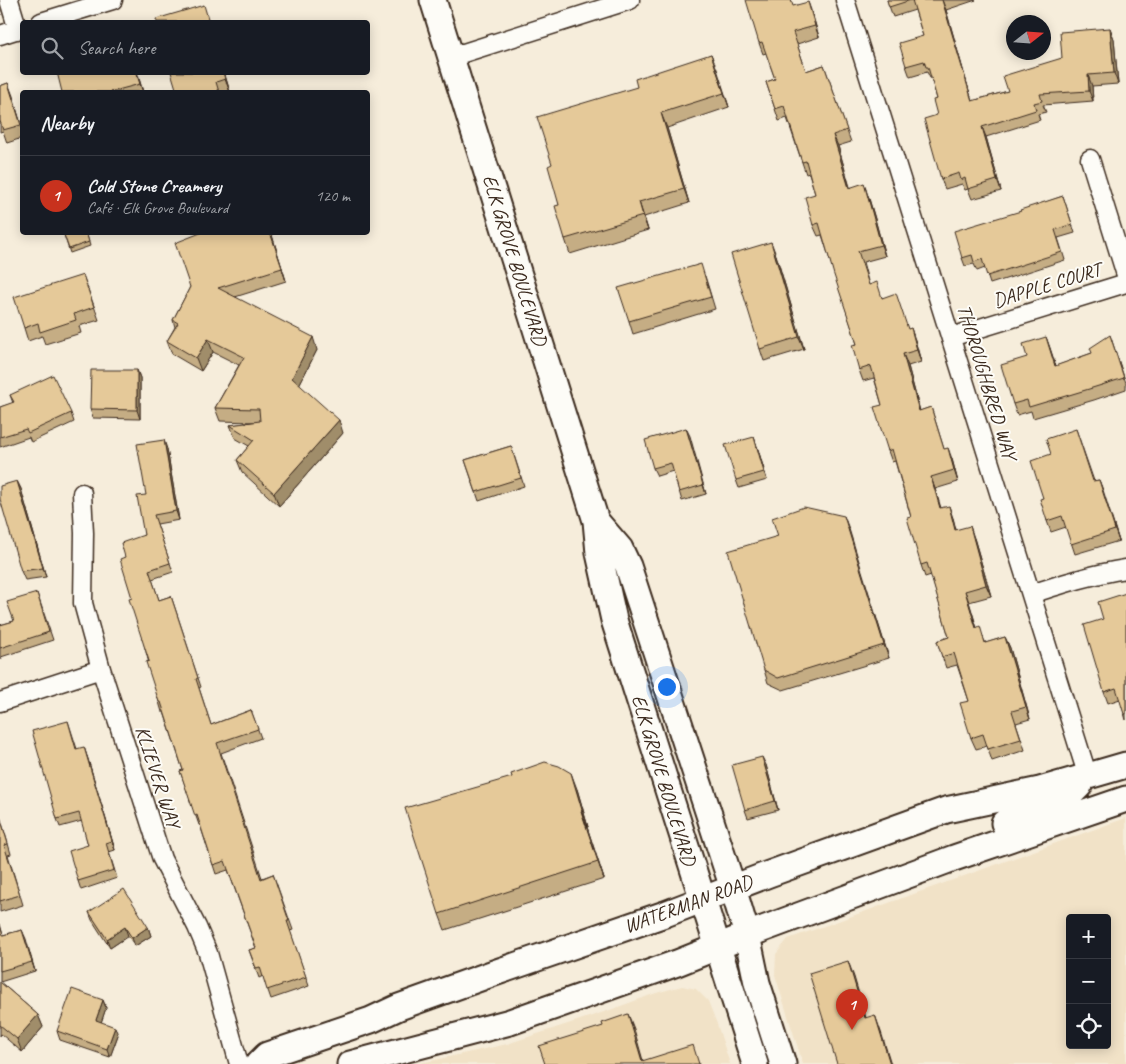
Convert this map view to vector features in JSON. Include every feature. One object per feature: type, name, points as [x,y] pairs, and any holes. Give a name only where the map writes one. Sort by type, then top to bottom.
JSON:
[{"type":"main road","name":"ELK GROVE BOULEVARD","points":[[433,0],[596,521],[599,553],[614,620],[755,1064]]},
{"type":"main road","name":"ELK GROVE BOULEVARD","points":[[596,521],[620,549],[628,566],[733,888],[782,1064]]},
{"type":"main road","name":"WATERMAN ROAD","points":[[258,1064],[268,1055],[371,1020],[399,1007],[494,972],[665,914],[946,810],[1040,790],[1126,766]]},
{"type":"main road","points":[[878,886],[895,863],[1065,800],[1088,777]]},
{"type":"main road","points":[[1098,808],[1126,781]]},
{"type":"main road","points":[[350,1064],[510,1022],[718,948],[747,935],[954,858],[1126,800]]},
{"type":"street","points":[[0,35],[20,29],[9,0]]},
{"type":"street","points":[[48,20],[113,0]]},
{"type":"street","points":[[451,56],[630,0]]},
{"type":"street","name":"THOROUGHBRED WAY","points":[[846,0],[1088,777]]},
{"type":"street","name":"DAPPLE COURT","points":[[1090,159],[1126,275]]},
{"type":"street","name":"DAPPLE COURT","points":[[951,337],[1126,283]]},
{"type":"street","name":"KLIEVER WAY","points":[[82,492],[84,533],[83,604],[101,669],[162,859],[197,927],[208,954],[239,1064]]},
{"type":"street","points":[[1031,594],[1104,572],[1126,569]]},
{"type":"street","points":[[0,702],[101,669]]},
{"type":"shaded area","points":[[1126,818],[1126,1064],[803,1064],[775,975],[776,954],[788,939]]},
{"type":"shaded area","points":[[682,986],[696,989],[708,1001],[730,1064],[417,1064],[507,1044],[656,993]]},
{"type":"building","points":[[746,0],[791,0],[793,6],[808,2],[815,26],[793,32],[806,71],[824,65],[847,130],[833,135],[849,188],[864,183],[881,245],[858,251],[869,285],[877,282],[882,298],[896,293],[908,329],[911,328],[917,350],[903,354],[919,411],[931,407],[944,449],[948,448],[954,470],[931,477],[940,508],[949,506],[955,530],[970,526],[986,585],[965,591],[976,628],[980,626],[985,643],[1005,637],[1026,707],[1012,711],[1021,739],[988,749],[983,734],[971,738],[960,703],[969,701],[954,653],[942,657],[937,641],[949,637],[927,563],[921,565],[907,518],[911,517],[892,449],[888,451],[874,407],[882,405],[871,366],[859,370],[852,345],[857,344],[819,223],[813,225],[805,197],[815,194],[806,161],[802,162],[784,106],[775,109],[766,82],[775,79],[762,42],[759,43]]},
{"type":"building","points":[[887,0],[911,0],[889,7]]},
{"type":"building","points":[[912,0],[942,0],[972,101],[1008,91],[1003,76],[1062,58],[1060,32],[1110,28],[1114,73],[1088,75],[1089,91],[1040,94],[1042,101],[1034,103],[1036,110],[982,127],[997,180],[968,189],[965,178],[961,180],[959,173],[941,179],[924,119],[937,115],[933,100],[937,99],[928,67],[926,67],[924,61],[906,66],[899,43],[923,36]]},
{"type":"building","points":[[204,5],[208,20],[156,20]]},
{"type":"building","points":[[711,54],[724,93],[661,113],[684,189],[639,202],[643,216],[565,239],[555,206],[559,205],[548,166],[552,164],[537,117],[637,87],[635,79]]},
{"type":"building","points":[[58,75],[137,75],[140,84],[118,90],[62,90]]},
{"type":"building","points":[[172,75],[224,75],[225,79],[216,82],[218,90],[176,90]]},
{"type":"building","points":[[8,83],[20,122],[20,125],[3,130],[0,121],[0,86]]},
{"type":"building","points":[[1063,196],[1072,224],[1055,230],[1062,252],[987,276],[982,259],[974,262],[972,255],[962,258],[954,231]]},
{"type":"building","points":[[64,235],[87,235],[89,242],[69,249]]},
{"type":"building","points":[[195,235],[271,235],[282,268],[218,288],[313,337],[292,378],[339,420],[274,493],[237,460],[254,440],[230,425],[260,421],[259,409],[215,408],[244,357],[208,339],[196,358],[167,341],[178,323],[173,320],[190,287],[175,243]]},
{"type":"building","points":[[771,242],[799,337],[760,349],[731,254]]},
{"type":"building","points":[[701,264],[711,297],[629,321],[618,288]]},
{"type":"building","points":[[83,275],[94,307],[74,314],[76,320],[40,332],[38,323],[24,328],[14,297]]},
{"type":"building","points":[[1110,335],[1124,378],[1029,407],[1027,400],[1013,404],[1001,365],[1027,357],[1023,344],[1046,337],[1055,366],[1092,353],[1090,348]]},
{"type":"building","points":[[91,370],[137,370],[137,410],[90,409]]},
{"type":"building","points":[[53,375],[71,413],[28,433],[26,429],[0,437],[0,407],[14,402],[10,395]]},
{"type":"building","points":[[686,428],[703,485],[679,492],[671,463],[653,468],[645,440]]},
{"type":"building","points":[[1076,429],[1093,481],[1099,480],[1115,530],[1071,544],[1062,516],[1047,521],[1040,499],[1043,498],[1031,461],[1051,454],[1046,439]]},
{"type":"building","points":[[754,437],[764,472],[736,480],[725,445]]},
{"type":"building","points":[[164,440],[176,511],[154,515],[170,563],[149,570],[159,600],[171,596],[198,678],[196,679],[211,725],[251,710],[258,729],[217,743],[261,879],[273,874],[306,977],[267,990],[260,967],[256,968],[249,950],[256,948],[225,861],[213,865],[197,815],[195,816],[180,771],[183,770],[146,662],[149,661],[129,599],[132,598],[120,559],[125,557],[121,543],[144,535],[137,496],[146,495],[137,444]]},
{"type":"building","points":[[511,446],[521,478],[476,492],[465,460]]},
{"type":"building","points":[[17,481],[43,568],[21,571],[0,499],[0,486]]},
{"type":"building","points":[[804,507],[844,516],[884,645],[778,678],[764,670],[728,551],[778,536],[772,518]]},
{"type":"building","points":[[37,593],[49,632],[0,648],[0,625],[14,621],[7,602]]},
{"type":"building","points":[[1126,593],[1126,714],[1124,714],[1116,688],[1104,692],[1084,625],[1103,619],[1098,602]]},
{"type":"building","points":[[68,721],[76,749],[84,747],[112,841],[106,843],[114,870],[78,881],[69,851],[88,845],[79,813],[57,819],[32,731]]},
{"type":"building","points":[[762,757],[775,801],[745,810],[732,765]]},
{"type":"building","points":[[545,762],[559,766],[571,773],[598,862],[439,914],[405,808],[512,777],[511,774]]},
{"type":"building","points":[[0,817],[8,844],[4,845],[20,895],[0,901]]},
{"type":"building","points":[[124,889],[148,927],[132,938],[125,927],[107,939],[89,912]]},
{"type":"building","points":[[0,926],[3,935],[22,930],[32,962],[0,971]]},
{"type":"building","points":[[848,961],[865,1018],[875,1015],[890,1064],[837,1064],[809,973]]},
{"type":"building","points":[[0,982],[38,1015],[17,1039],[0,1025]]},
{"type":"building","points":[[72,989],[103,1000],[96,1020],[115,1027],[107,1049],[57,1031]]},
{"type":"building","points":[[628,1014],[642,1061],[693,1045],[699,1064],[545,1064],[539,1046],[603,1026],[602,1023]]},
{"type":"place","name":"Cold Stone Creamery","points":[[852,1030]]}]
